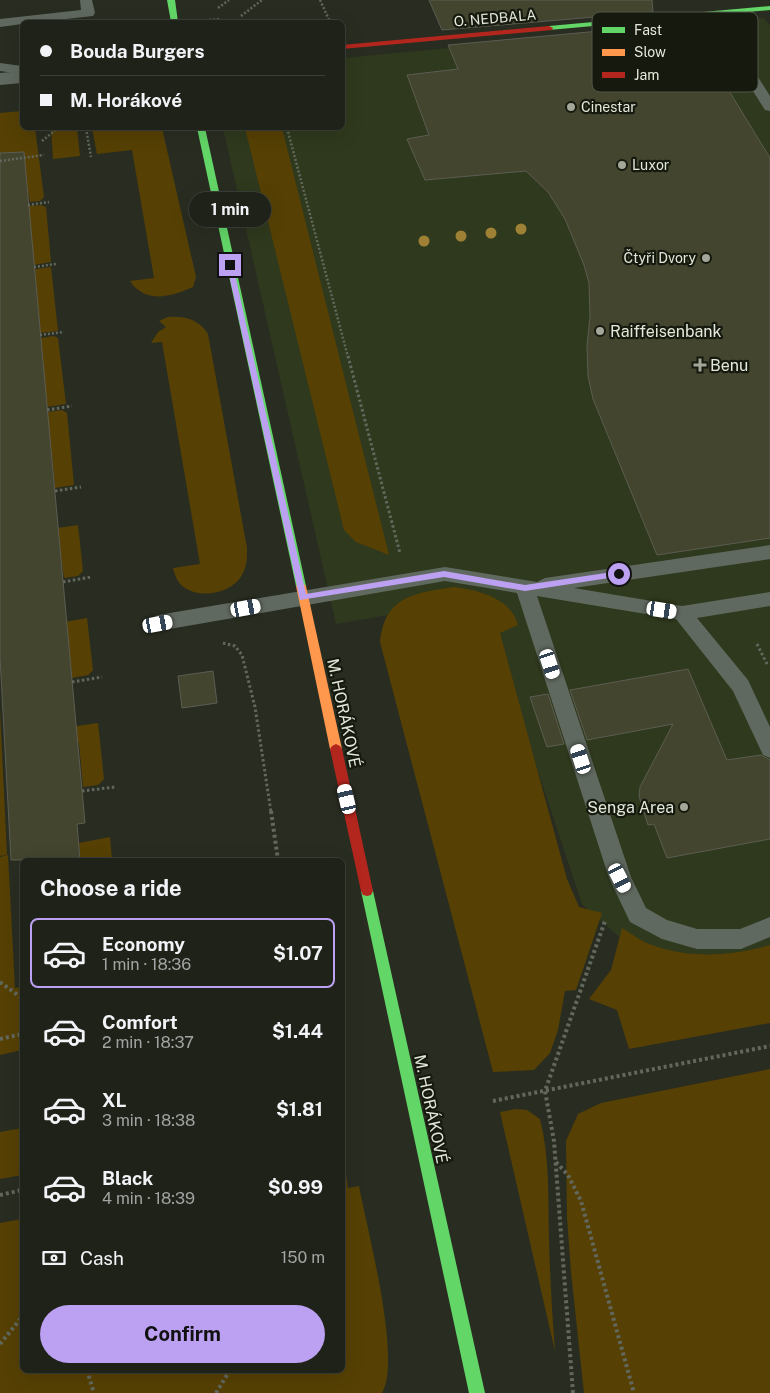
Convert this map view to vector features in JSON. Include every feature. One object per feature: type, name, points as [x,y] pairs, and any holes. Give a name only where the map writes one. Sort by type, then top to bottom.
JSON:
[{"type":"street","points":[[171,0],[175,20]]},
{"type":"street","name":"O. NEDBALA","points":[[715,12],[768,7]]},
{"type":"street","name":"O. NEDBALA","points":[[345,47],[592,24]]},
{"type":"street","points":[[0,79],[20,77]]},
{"type":"street","name":"M. HORÁKOVÉ","points":[[201,130],[302,598],[477,1393]]},
{"type":"lane","points":[[0,22],[88,13],[86,0]]},
{"type":"lane","points":[[0,66],[20,70]]},
{"type":"lane","points":[[758,88],[770,107]]},
{"type":"lane","points":[[525,588],[770,552]]},
{"type":"lane","points":[[158,624],[444,574],[682,613],[770,599]]},
{"type":"lane","points":[[525,588],[620,878],[638,915],[662,929],[697,939],[741,939],[770,927]]},
{"type":"lane","points":[[682,613],[741,686],[770,748]]},
{"type":"path","points":[[218,8],[229,0]]},
{"type":"path","points":[[241,16],[262,0]]},
{"type":"path","points":[[320,0],[329,20]]},
{"type":"path","points":[[210,20],[221,19]]},
{"type":"path","points":[[42,141],[56,130]]},
{"type":"path","points":[[86,130],[91,157]]},
{"type":"path","points":[[288,130],[407,580]]},
{"type":"path","points":[[0,160],[44,155]]},
{"type":"path","points":[[28,205],[49,202]]},
{"type":"path","points":[[34,267],[56,264]]},
{"type":"path","points":[[40,336],[64,332]]},
{"type":"path","points":[[47,410],[72,406]]},
{"type":"path","points":[[55,491],[81,487]]},
{"type":"path","points":[[63,582],[91,577]]},
{"type":"path","points":[[215,641],[235,646],[242,655],[255,707],[278,858]]},
{"type":"path","points":[[757,644],[770,671]]},
{"type":"path","points":[[72,682],[102,677]]},
{"type":"path","points":[[82,791],[114,787]]},
{"type":"path","points":[[573,1393],[556,1162],[545,1091],[620,878]]},
{"type":"path","points":[[0,982],[20,997]]},
{"type":"path","points":[[0,1039],[20,1034]]},
{"type":"path","points":[[493,1102],[770,1046]]},
{"type":"path","points":[[556,1162],[568,1175],[581,1201],[634,1393]]},
{"type":"path","points":[[0,1195],[20,1190]]},
{"type":"path","points":[[0,1344],[20,1319]]},
{"type":"path","points":[[88,1373],[94,1393]]},
{"type":"path","points":[[216,1393],[228,1373]]},
{"type":"shaded area","points":[[764,18],[770,26],[770,954],[694,964],[627,944],[582,904],[481,599],[336,624],[223,130],[345,130],[345,58],[592,34],[592,92],[758,92],[758,19]]},
{"type":"shaded area","points":[[20,111],[20,130],[35,130],[44,197],[40,201],[30,202],[26,180],[0,173],[0,113]]},
{"type":"shaded area","points":[[51,130],[77,130],[80,156],[53,159]]},
{"type":"shaded area","points":[[92,130],[162,130],[196,277],[193,287],[167,296],[151,296],[136,288],[130,281],[154,278],[132,150],[97,154]]},
{"type":"shaded area","points":[[245,130],[283,130],[389,555],[356,542],[344,530]]},
{"type":"shaded area","points":[[41,205],[46,207],[51,262],[34,265],[28,206]]},
{"type":"shaded area","points":[[51,267],[58,331],[40,333],[35,269]]},
{"type":"shaded area","points":[[168,317],[180,317],[191,320],[200,325],[208,334],[247,548],[246,565],[242,575],[231,586],[216,592],[200,593],[185,588],[177,580],[173,568],[200,564],[162,342],[151,343],[158,332],[166,327],[159,321]]},
{"type":"shaded area","points":[[54,336],[58,338],[66,404],[47,407],[40,338]]},
{"type":"shaded area","points":[[62,410],[67,413],[74,485],[55,488],[52,455],[45,457],[47,412]]},
{"type":"shaded area","points":[[78,525],[83,571],[78,576],[64,578],[59,543],[51,529]]},
{"type":"shaded area","points":[[454,587],[473,590],[492,597],[508,608],[514,616],[518,625],[500,633],[567,879],[579,907],[602,913],[576,990],[565,991],[558,1030],[550,1053],[534,1070],[493,1072],[380,642],[388,615],[395,606],[414,595]]},
{"type":"shaded area","points":[[87,618],[93,670],[88,675],[72,678],[68,638],[59,623]]},
{"type":"shaded area","points":[[0,710],[7,855],[0,856]]},
{"type":"shaded area","points":[[98,723],[104,779],[98,785],[83,787],[79,743],[71,744],[70,727]]},
{"type":"shaded area","points":[[110,837],[112,858],[80,858],[79,843]]},
{"type":"shaded area","points":[[8,855],[15,988],[20,987],[20,1050],[0,1055],[0,857]]},
{"type":"shaded area","points":[[622,928],[648,944],[696,954],[726,954],[770,945],[770,1023],[629,1049],[617,1010],[589,999],[611,970]]},
{"type":"shaded area","points":[[770,1069],[770,1393],[584,1393],[567,1217],[566,1141],[578,1114],[601,1103]]},
{"type":"shaded area","points":[[516,1109],[527,1110],[540,1119],[543,1134],[548,1179],[550,1268],[555,1351],[500,1112]]},
{"type":"shaded area","points":[[20,1128],[20,1175],[0,1179],[0,1132]]},
{"type":"shaded area","points":[[345,1169],[348,1188],[359,1186],[381,1293],[388,1352],[387,1376],[382,1393],[0,1393],[0,1223],[20,1219],[20,1373],[345,1373]]},
{"type":"building","points":[[429,0],[652,0],[653,12],[592,12],[592,17],[442,30]]},
{"type":"building","points":[[592,32],[592,92],[730,92],[770,158],[770,538],[657,555],[593,399],[588,376],[589,283],[584,265],[565,219],[548,192],[526,171],[425,180],[407,139],[429,135],[407,75],[458,69],[448,45]]},
{"type":"building","points":[[24,152],[85,823],[77,824],[80,858],[20,858],[20,860],[11,860],[0,657],[0,153]]},
{"type":"building","points":[[688,669],[727,760],[761,755],[770,760],[770,839],[667,858],[654,824],[648,825],[639,796],[640,787],[673,724],[587,740],[570,690]]},
{"type":"building","points":[[213,671],[217,703],[182,708],[178,676]]},
{"type":"building","points":[[548,694],[564,744],[547,747],[530,697]]},
{"type":"traffic: fast","points":[[171,0],[175,20]]},
{"type":"traffic: fast","points":[[726,12],[770,8]]},
{"type":"traffic: fast","points":[[549,28],[592,24]]},
{"type":"traffic: fast","points":[[201,130],[301,586]]},
{"type":"traffic: fast","points":[[367,891],[477,1393]]},
{"type":"traffic: slow","points":[[301,586],[336,749]]},
{"type":"traffic: jam","points":[[345,47],[549,28]]},
{"type":"traffic: jam","points":[[336,749],[367,891]]},
{"type":"place","name":"Cinestar","points":[[571,107]]},
{"type":"place","name":"Luxor","points":[[622,165]]},
{"type":"place","name":"Čtyři Dvory","points":[[706,258]]},
{"type":"place","name":"Raiffeisenbank","points":[[600,331]]},
{"type":"place","name":"Benu","points":[[700,365]]},
{"type":"place","name":"Senga Area","points":[[684,807]]},
{"type":"route","points":[[230,265],[302,598],[444,574],[525,588],[619,574]]}]
